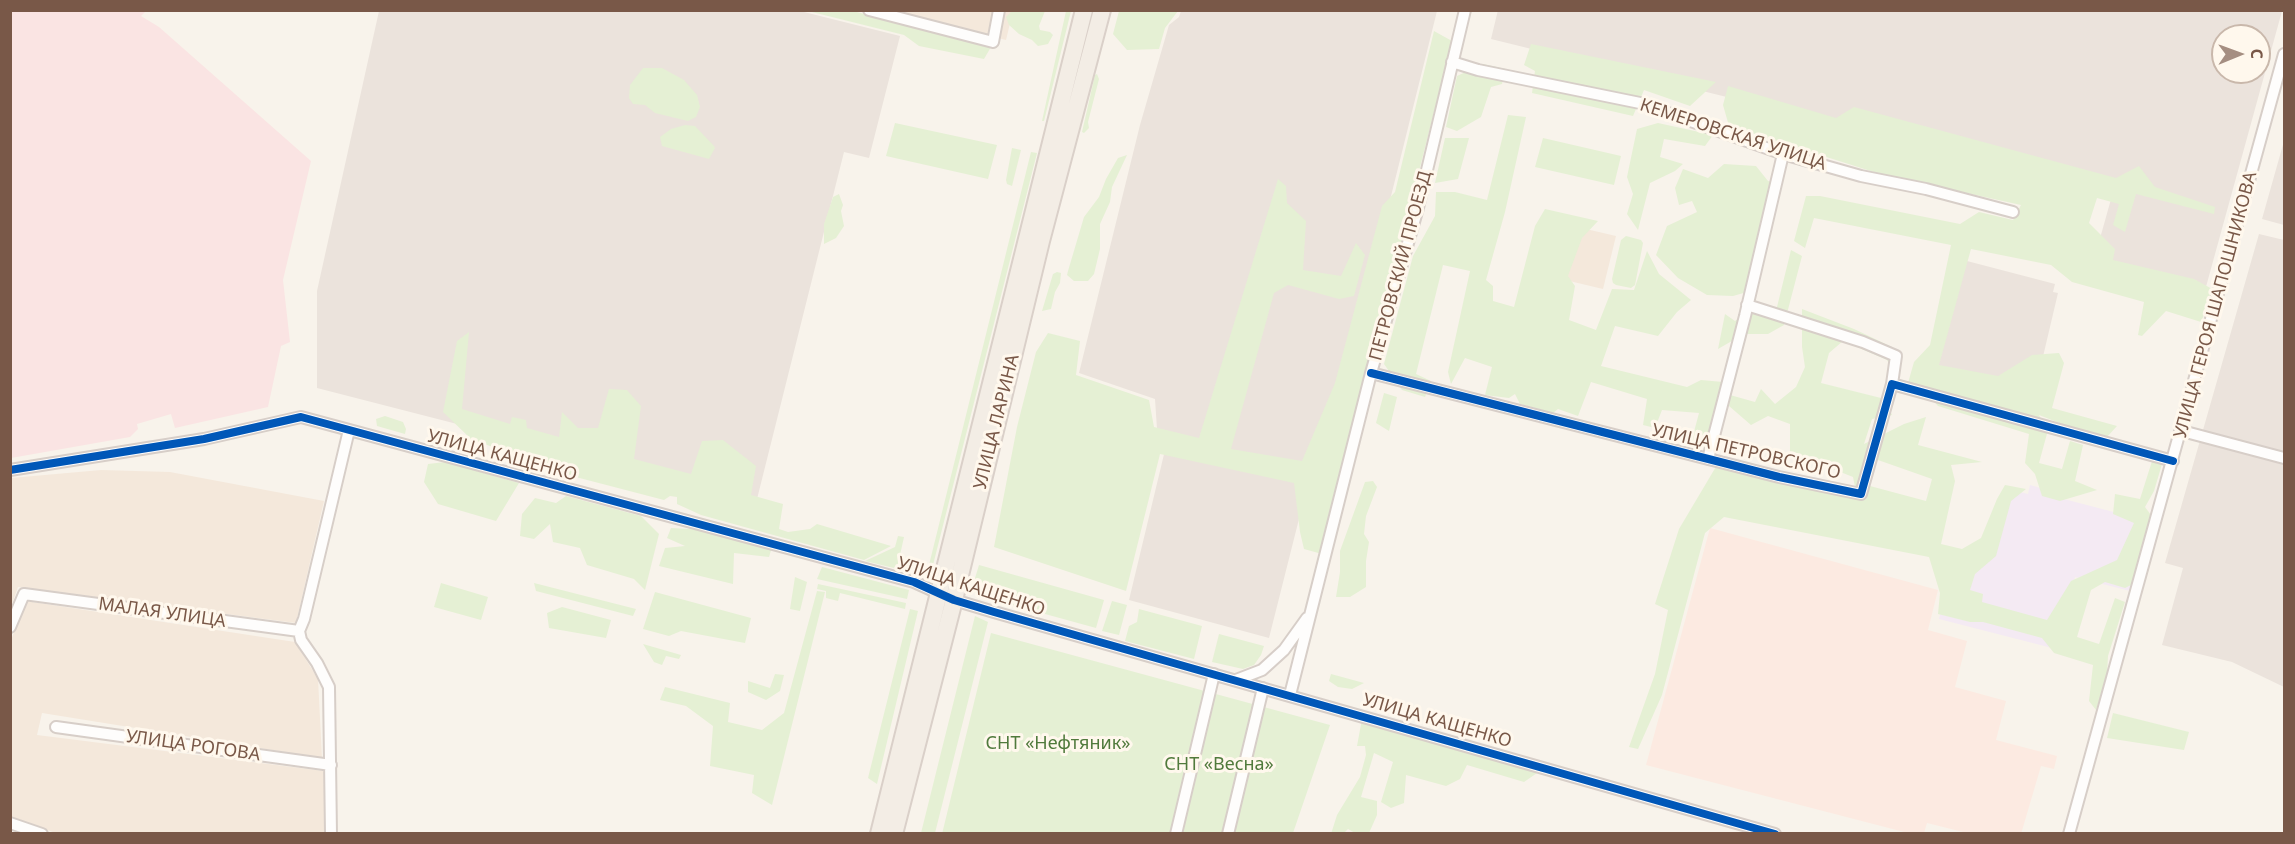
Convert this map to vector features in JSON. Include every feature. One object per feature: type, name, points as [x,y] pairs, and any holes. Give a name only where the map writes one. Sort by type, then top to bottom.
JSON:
[{"type":"main road","name":"УЛИЦА ЛАРИНА","points":[[894,834],[1084,10]]},
{"type":"main road","name":"УЛИЦА ЛАРИНА","points":[[879,834],[947,597],[1102,10]]},
{"type":"street","points":[[869,10],[993,42],[999,10]]},
{"type":"street","name":"ПЕТРОВСКИЙ ПРОЕЗД","points":[[1290,695],[1371,373],[1418,208],[1465,10]]},
{"type":"street","name":"УЛИЦА ГЕРОЯ ШАПОШНИКОВА","points":[[2069,834],[2182,431],[2284,54]]},
{"type":"street","name":"КЕМЕРОВСКАЯ УЛИЦА","points":[[1452,62],[1478,70],[1533,79],[1640,103],[1783,154],[1861,176],[1926,189],[2013,212]]},
{"type":"street","points":[[1708,459],[1783,154]]},
{"type":"street","points":[[1747,305],[1863,342],[1896,356],[1892,384],[2173,461]]},
{"type":"street","name":"УЛИЦА ПЕТРОВСКОГО","points":[[1371,373],[1708,459],[1861,494],[1892,384]]},
{"type":"street","name":"УЛИЦА КАЩЕНКО","points":[[10,470],[204,439],[301,417],[914,582],[947,597],[1775,834]]},
{"type":"street","points":[[331,834],[329,687],[317,663],[301,640],[299,631],[304,619],[349,430]]},
{"type":"street","points":[[2182,431],[2284,458]]},
{"type":"street","name":"МАЛАЯ УЛИЦА","points":[[10,627],[24,594],[299,631]]},
{"type":"street","points":[[1236,680],[1262,670],[1284,650],[1311,613]]},
{"type":"street","points":[[1176,834],[1215,674]]},
{"type":"street","points":[[1228,834],[1263,688]]},
{"type":"street","name":"УЛИЦА РОГОВА","points":[[56,727],[331,765]]},
{"type":"street","points":[[10,823],[42,834]]},
{"type":"shaded area","points":[[11,10],[146,11],[141,16],[159,27],[311,161],[283,280],[290,342],[281,346],[268,407],[175,428],[171,414],[137,424],[138,429],[130,437],[11,458]]},
{"type":"shaded area","points":[[796,10],[900,36],[869,158],[844,152],[757,499],[737,496],[317,388],[317,291],[379,11]]},
{"type":"shaded area","points":[[1498,10],[2282,11],[2271,51],[2271,24],[2211,24],[2211,84],[2262,84],[2204,294],[2092,267],[2113,192],[1491,39]]},
{"type":"shaded area","points":[[889,11],[1013,11],[1006,40]]},
{"type":"shaded area","points":[[1181,11],[1437,11],[1318,490],[1301,511],[1269,638],[1129,600],[1166,446],[1158,444],[1155,399],[1079,373],[1140,125],[1169,25],[1179,17]]},
{"type":"shaded area","points":[[2284,141],[2284,225],[2262,219]]},
{"type":"shaded area","points":[[1573,226],[1616,236],[1603,289],[1561,279]]},
{"type":"shaded area","points":[[2259,234],[2284,240],[2284,687],[2232,662],[2162,645],[2183,568],[2165,563]]},
{"type":"shaded area","points":[[1967,261],[2055,284],[2053,292],[2058,293],[2037,382],[1933,368]]},
{"type":"shaded area","points":[[101,470],[170,472],[324,501],[296,623],[18,587],[11,607],[11,478]]},
{"type":"shaded area","points":[[2030,485],[2055,492],[2060,498],[2152,522],[2134,592],[2075,577],[2056,649],[1939,619],[1952,569],[1989,549],[2004,488],[2028,494]]},
{"type":"shaded area","points":[[1710,528],[1938,590],[1928,630],[1967,641],[1955,687],[2006,701],[1996,740],[2057,756],[2054,769],[2041,766],[2021,834],[1967,833],[1927,823],[1924,833],[1908,833],[1646,765]]},
{"type":"shaded area","points":[[26,601],[295,642],[318,679],[322,758],[42,713],[37,735],[324,771],[324,833],[59,834],[11,818],[11,640]]},
{"type":"green space","points":[[1119,10],[1178,11],[1165,28],[1159,49],[1127,50],[1113,34]]},
{"type":"green space","points":[[808,11],[853,11],[991,47],[984,59],[919,46],[904,35]]},
{"type":"green space","points":[[1012,11],[1045,11],[1039,26],[1040,30],[1053,35],[1048,44],[1038,46],[1009,25],[1006,17]]},
{"type":"green space","points":[[1066,11],[1071,11],[1044,121],[1042,121]]},
{"type":"green space","points":[[1434,31],[1452,41],[1322,554],[1304,549],[1294,483],[1160,454],[1126,591],[994,547],[1017,427],[1036,352],[1048,333],[1080,341],[1076,375],[1149,400],[1154,427],[1199,438],[1278,179],[1286,186],[1287,203],[1306,221],[1303,270],[1341,276],[1356,243],[1365,255],[1354,296],[1339,299],[1288,285],[1274,293],[1231,449],[1302,461],[1335,383],[1382,206],[1395,192]]},
{"type":"green space","points":[[1531,44],[1716,82],[1690,106],[1644,90],[1633,116],[1532,93],[1535,71],[1524,65]]},
{"type":"green space","points":[[1483,64],[1506,69],[1502,84],[1491,87],[1481,117],[1457,131],[1446,127],[1457,76]]},
{"type":"green space","points":[[643,68],[662,68],[684,80],[697,95],[700,107],[696,117],[688,121],[655,113],[645,105],[633,104],[629,98],[630,85]]},
{"type":"green space","points":[[1097,74],[1099,79],[1088,122],[1089,128],[1084,133],[1082,132]]},
{"type":"green space","points":[[1728,86],[1836,118],[1854,107],[2116,178],[2139,166],[2155,187],[2215,207],[2214,214],[2136,194],[2125,232],[2113,225],[2119,204],[2097,198],[2089,223],[2115,249],[2113,260],[2194,279],[2214,290],[2201,322],[2166,311],[2142,336],[2138,335],[2144,302],[2072,282],[2051,265],[1971,249],[1939,365],[1998,376],[2032,355],[2059,353],[2064,363],[2052,408],[2117,426],[2107,437],[2067,426],[2039,415],[2048,430],[2039,463],[2062,469],[2070,441],[2083,445],[2075,481],[2097,490],[2060,501],[2042,496],[2035,474],[2025,463],[2029,434],[1938,406],[1921,387],[1908,383],[1914,362],[1930,345],[1951,245],[1814,218],[1805,248],[1794,241],[1806,196],[1820,196],[1960,224],[1979,212],[2013,220],[2021,205],[1880,174],[1729,126],[1723,105]]},
{"type":"green space","points":[[1508,115],[1526,117],[1505,212],[1486,280],[1493,286],[1493,301],[1514,307],[1535,226],[1545,209],[1598,221],[1582,238],[1568,276],[1575,286],[1569,320],[1596,330],[1612,289],[1634,290],[1647,251],[1659,274],[1691,300],[1677,312],[1658,336],[1615,326],[1601,366],[1687,387],[1701,380],[1723,382],[1706,448],[1691,443],[1699,413],[1662,410],[1655,428],[1643,425],[1647,399],[1591,382],[1578,416],[1558,409],[1553,413],[1520,404],[1515,394],[1509,398],[1485,395],[1492,367],[1465,358],[1451,384],[1448,372],[1470,271],[1443,265],[1416,374],[1431,381],[1425,397],[1402,390],[1384,364],[1413,256],[1435,216],[1436,192],[1455,192],[1487,200]]},
{"type":"green space","points":[[895,123],[997,145],[988,179],[886,156]]},
{"type":"green space","points":[[1658,123],[1713,135],[1705,146],[1664,139],[1660,157],[1683,164],[1675,171],[1650,183],[1638,230],[1627,214],[1633,194],[1627,177],[1637,129]]},
{"type":"green space","points":[[685,125],[695,126],[714,146],[709,159],[662,146],[660,137],[671,129]]},
{"type":"green space","points":[[1445,138],[1469,138],[1458,179],[1435,183]]},
{"type":"green space","points":[[1543,138],[1621,156],[1614,185],[1535,167]]},
{"type":"green space","points":[[1012,148],[1021,150],[1012,186],[1007,184],[1006,180]]},
{"type":"green space","points":[[1031,152],[1037,153],[932,569],[927,573]]},
{"type":"green space","points":[[1127,155],[1112,187],[1110,202],[1100,224],[1100,249],[1094,274],[1088,281],[1074,281],[1067,275],[1084,217],[1099,197],[1118,158]]},
{"type":"green space","points":[[1724,164],[1756,166],[1768,181],[1780,184],[1754,290],[1733,296],[1707,295],[1678,278],[1656,255],[1667,226],[1697,212],[1692,201],[1679,205],[1675,188],[1683,169],[1708,178]]},
{"type":"green space","points":[[839,194],[843,205],[841,211],[844,226],[836,238],[824,244],[824,224],[833,197]]},
{"type":"green space","points":[[1626,236],[1641,240],[1643,243],[1635,285],[1631,288],[1616,285],[1612,279],[1621,240]]},
{"type":"green space","points":[[1791,250],[1802,256],[1784,325],[1768,334],[1744,334],[1718,349],[1725,314],[1735,321],[1756,306],[1776,311]]},
{"type":"green space","points":[[1061,273],[1060,283],[1051,309],[1042,311],[1053,274]]},
{"type":"green space","points":[[1802,309],[1854,329],[1892,347],[1899,361],[1891,367],[1887,360],[1843,341],[1829,353],[1821,383],[1885,399],[1892,415],[1872,419],[1864,444],[1904,424],[1926,417],[1918,445],[1982,462],[1951,465],[1955,481],[1941,544],[1962,549],[1981,538],[2005,485],[2026,489],[2011,501],[1996,556],[1975,574],[1970,590],[1983,594],[1982,602],[2047,620],[2071,581],[2117,560],[2134,523],[2113,514],[2115,494],[2140,499],[2153,458],[2162,464],[2154,491],[2145,507],[2151,515],[2135,583],[2125,588],[2105,582],[2091,590],[2077,637],[2099,644],[2115,598],[2125,602],[2108,656],[2107,676],[2096,710],[2089,701],[2093,665],[2054,653],[2042,638],[1983,622],[1970,622],[1938,614],[1940,593],[1929,557],[1724,517],[1705,533],[1662,695],[1638,749],[1629,747],[1655,674],[1668,610],[1655,604],[1679,529],[1717,465],[1859,497],[1870,486],[1926,501],[1932,479],[1878,460],[1855,487],[1853,477],[1790,452],[1790,424],[1768,416],[1751,425],[1729,406],[1730,395],[1755,402],[1761,389],[1775,404],[1796,387],[1805,367],[1802,347]]},
{"type":"green space","points":[[469,332],[462,409],[510,424],[512,417],[526,420],[527,428],[559,437],[562,412],[578,428],[598,428],[609,389],[627,390],[641,406],[634,459],[691,474],[702,441],[723,440],[756,466],[751,495],[783,504],[779,529],[788,532],[810,529],[817,524],[891,546],[864,560],[701,515],[677,504],[677,497],[670,496],[664,500],[568,475],[471,439],[443,412],[457,341]]},
{"type":"green space","points":[[1384,393],[1397,397],[1389,431],[1376,423]]},
{"type":"green space","points":[[385,416],[403,422],[406,429],[405,434],[377,426],[376,419]]},
{"type":"green space","points":[[445,462],[519,483],[496,521],[438,504],[424,482],[428,464]]},
{"type":"green space","points":[[1373,481],[1377,487],[1366,516],[1364,534],[1369,542],[1366,587],[1350,597],[1336,597],[1340,572],[1340,551],[1365,482]]},
{"type":"green space","points":[[566,496],[641,516],[659,534],[645,590],[634,579],[587,565],[580,548],[553,542],[550,524],[534,539],[520,536],[522,514],[535,498],[556,503]]},
{"type":"green space","points":[[671,528],[709,530],[772,547],[769,557],[734,553],[733,584],[659,566],[665,548],[685,546],[667,538]]},
{"type":"green space","points":[[898,536],[904,537],[898,564],[894,568],[865,561],[895,547]]},
{"type":"green space","points":[[979,565],[1104,600],[1096,628],[976,595],[972,588]]},
{"type":"green space","points":[[822,567],[909,590],[907,599],[817,579]]},
{"type":"green space","points":[[795,577],[807,582],[800,611],[790,609]]},
{"type":"green space","points":[[441,583],[488,597],[481,620],[434,607]]},
{"type":"green space","points":[[534,583],[636,609],[633,616],[536,591]]},
{"type":"green space","points":[[818,584],[906,603],[905,609],[840,593],[838,601],[826,598],[826,591],[817,589]]},
{"type":"green space","points":[[817,591],[825,592],[772,805],[752,793],[754,775],[710,766],[713,726],[686,706],[660,700],[665,687],[730,703],[728,722],[762,730],[784,713]]},
{"type":"green space","points":[[655,592],[751,618],[745,643],[681,631],[669,636],[643,629]]},
{"type":"green space","points":[[1112,601],[1127,605],[1119,635],[1102,631]]},
{"type":"green space","points":[[562,607],[611,620],[606,638],[549,628],[547,613]]},
{"type":"green space","points":[[910,609],[918,611],[877,784],[868,778]]},
{"type":"green space","points":[[1139,609],[1202,626],[1194,659],[1125,641],[1129,626],[1137,622]]},
{"type":"green space","points":[[975,616],[988,622],[935,833],[921,833]]},
{"type":"green space","name":"СНТ «Нефтяник»","points":[[991,633],[1330,725],[1293,833],[942,834]]},
{"type":"green space","points":[[1219,634],[1264,646],[1261,655],[1254,665],[1243,669],[1212,662]]},
{"type":"green space","points":[[643,644],[681,655],[679,659],[666,656],[662,665],[654,662]]},
{"type":"green space","points":[[775,674],[784,675],[780,691],[766,700],[748,692],[748,681],[770,688]]},
{"type":"green space","points":[[1331,674],[1364,683],[1352,689],[1338,687],[1329,681]]},
{"type":"green space","points":[[2113,713],[2189,732],[2184,750],[2107,738]]},
{"type":"green space","points":[[1362,719],[1540,771],[1524,782],[1467,765],[1460,779],[1446,786],[1406,775],[1404,803],[1391,808],[1381,802],[1393,762],[1374,753],[1361,797],[1377,801],[1377,815],[1369,833],[1355,833],[1348,829],[1344,833],[1331,834],[1337,815],[1360,777],[1366,755],[1365,746],[1357,746]]},
{"type":"cycle path","points":[[1371,373],[1779,477],[1861,494],[1892,384],[2173,461]]},
{"type":"cycle path","points":[[10,470],[204,439],[301,417],[914,582],[954,600],[994,612],[1775,834]]},
{"type":"park label","name":"СНТ «Весна»","points":[[1219,765]]}]
